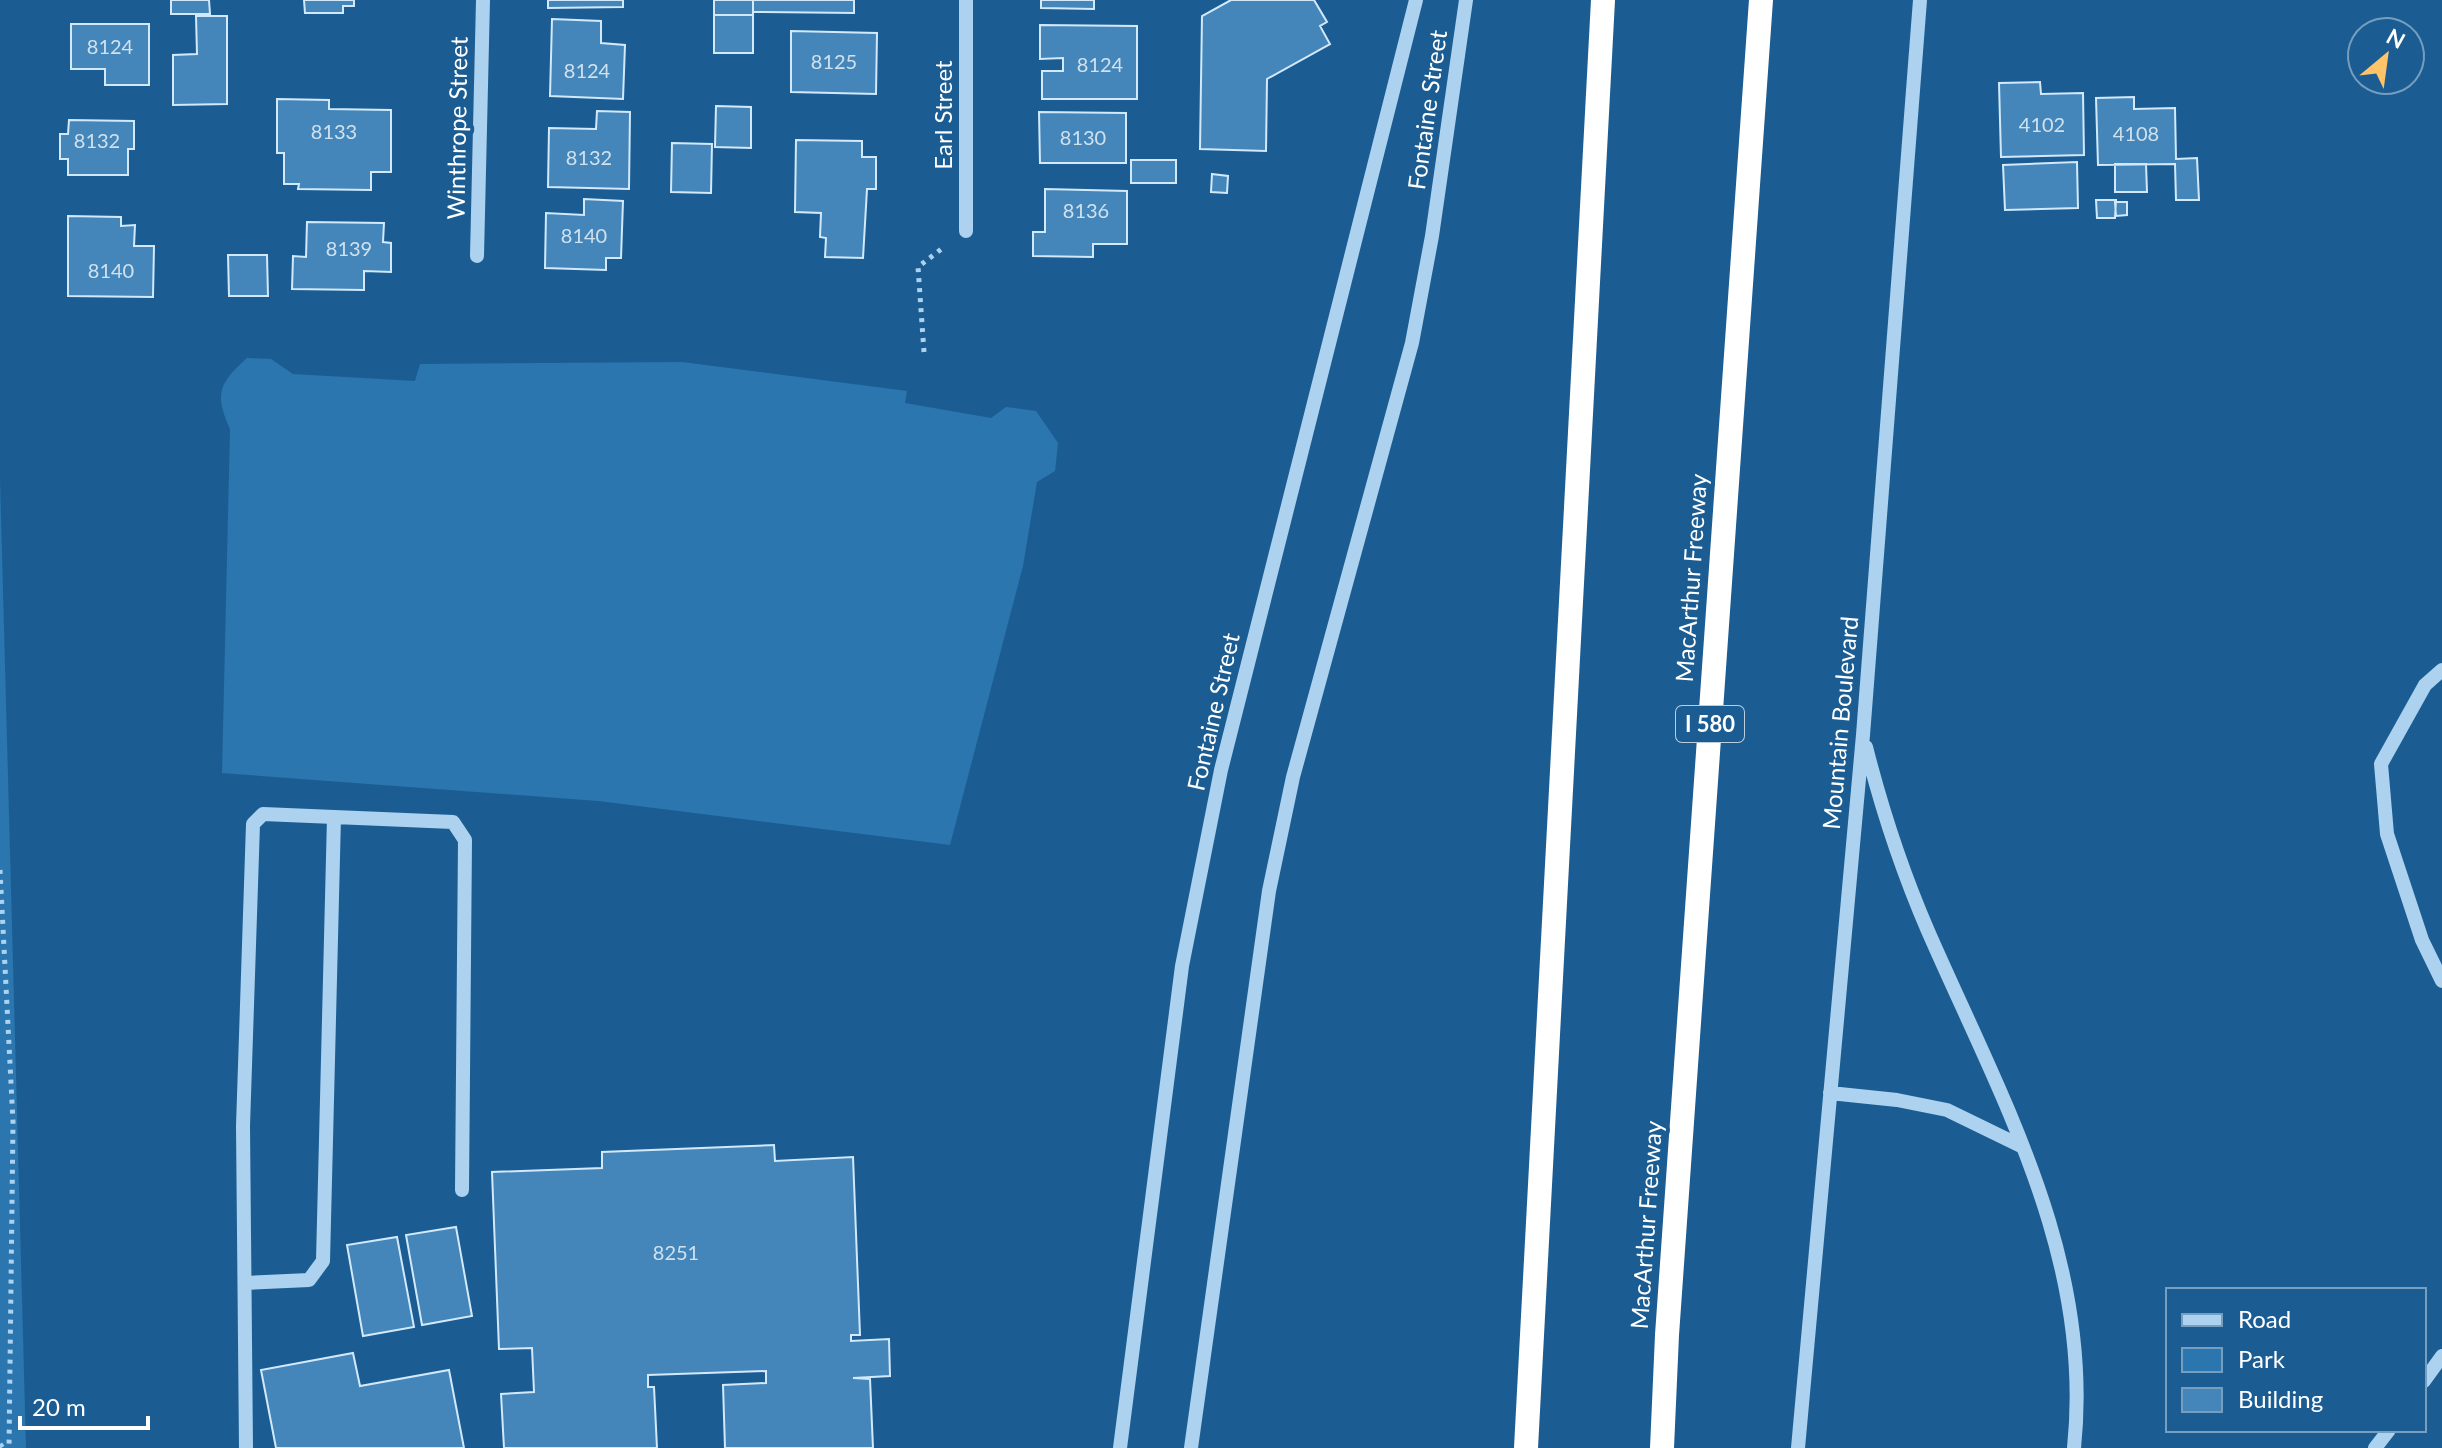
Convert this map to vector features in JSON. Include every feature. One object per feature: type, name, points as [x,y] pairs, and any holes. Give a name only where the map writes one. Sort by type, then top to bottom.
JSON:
[{"type":"highway","points":[[1526,1448],[1603,0]]},
{"type":"highway","name":"MacArthur Freeway","points":[[1662,1448],[1667,1335],[1761,0]]},
{"type":"street","name":"Winthrope Street","points":[[477,256],[483,0]]},
{"type":"street","name":"Earl Street","points":[[966,0],[966,231]]},
{"type":"street","name":"Fontaine Street","points":[[1120,1448],[1182,966],[1221,770],[1416,0]]},
{"type":"street","name":"Fontaine Street","points":[[1191,1448],[1269,891],[1297,762],[1412,343],[1432,236],[1466,0]]},
{"type":"street","name":"Mountain Boulevard","points":[[1798,1448],[1863,735],[1920,0]]},
{"type":"street","points":[[2442,670],[2425,685],[2381,764],[2387,834],[2422,940],[2442,981]]},
{"type":"street","points":[[1863,735],[1882,811],[1903,868],[1928,930],[1990,1062],[2023,1147],[2067,1285],[2076,1340],[2079,1399],[2074,1448]]},
{"type":"street","points":[[246,1448],[243,1126],[253,824],[263,814],[453,822],[465,840],[462,1190]]},
{"type":"street","points":[[245,1283],[309,1280],[323,1261],[334,817]]},
{"type":"street","points":[[1830,1093],[1897,1100],[1947,1110],[2023,1147]]},
{"type":"street","points":[[2426,1378],[2442,1356]]},
{"type":"street","points":[[2375,1448],[2387,1432]]},
{"type":"path","points":[[918,267],[924,352]]},
{"type":"path","points":[[0,870],[13,1122],[9,1448]]},
{"type":"green space","points":[[247,358],[271,359],[293,374],[415,381],[420,364],[682,362],[907,391],[905,403],[991,418],[1006,407],[1036,411],[1058,443],[1055,471],[1037,482],[1023,566],[950,845],[598,801],[222,773],[230,429],[221,398],[225,382]]},
{"type":"green space","points":[[0,479],[26,1448],[0,1448]]},
{"type":"building","points":[[171,0],[209,0],[210,14],[171,14]]},
{"type":"building","points":[[304,0],[354,0],[354,6],[343,6],[343,13],[305,13]]},
{"type":"building","points":[[548,0],[623,0],[623,7],[548,8]]},
{"type":"building","points":[[714,0],[753,0],[753,15],[714,15]]},
{"type":"building","points":[[753,0],[854,0],[854,13],[753,12]]},
{"type":"building","points":[[1041,0],[1094,0],[1094,9],[1041,8]]},
{"type":"building","points":[[1231,0],[1314,0],[1327,22],[1320,26],[1330,44],[1267,79],[1266,151],[1200,149],[1202,16]]},
{"type":"building","points":[[714,15],[753,15],[753,53],[714,53]]},
{"type":"building","points":[[196,16],[227,16],[227,104],[173,105],[173,55],[197,54]]},
{"type":"building","points":[[552,19],[601,21],[601,43],[625,45],[623,99],[550,96]]},
{"type":"building","points":[[71,24],[149,24],[149,85],[105,85],[105,69],[71,69]]},
{"type":"building","points":[[1040,25],[1137,26],[1137,99],[1042,99],[1042,71],[1063,71],[1063,58],[1040,59]]},
{"type":"building","points":[[791,31],[877,33],[876,94],[791,92]]},
{"type":"building","points":[[2040,82],[2041,94],[2083,93],[2084,155],[2001,157],[1999,83]]},
{"type":"building","points":[[2134,97],[2134,109],[2175,108],[2176,159],[2197,158],[2199,200],[2176,200],[2175,164],[2098,165],[2096,98]]},
{"type":"building","points":[[277,99],[329,100],[329,109],[391,110],[391,172],[371,172],[371,190],[298,189],[299,184],[284,184],[284,153],[277,153]]},
{"type":"building","points":[[716,106],[751,107],[751,148],[715,147]]},
{"type":"building","points":[[597,111],[630,112],[629,189],[548,187],[549,128],[596,129]]},
{"type":"building","points":[[1039,112],[1126,113],[1126,163],[1040,163]]},
{"type":"building","points":[[69,120],[134,121],[134,149],[128,149],[128,175],[68,175],[68,159],[60,159],[60,134],[68,134]]},
{"type":"building","points":[[796,140],[862,141],[862,157],[876,157],[876,189],[867,189],[863,258],[825,257],[826,238],[820,237],[821,213],[795,212]]},
{"type":"building","points":[[672,143],[712,144],[711,193],[671,192]]},
{"type":"building","points":[[1131,160],[1176,160],[1176,183],[1131,183]]},
{"type":"building","points":[[2077,162],[2078,208],[2005,210],[2003,165]]},
{"type":"building","points":[[2115,164],[2146,164],[2147,192],[2115,192]]},
{"type":"building","points":[[1212,174],[1228,176],[1227,193],[1211,192]]},
{"type":"building","points":[[1045,189],[1127,191],[1127,244],[1093,244],[1093,257],[1033,256],[1033,232],[1045,232]]},
{"type":"building","points":[[584,199],[623,201],[621,258],[606,258],[606,270],[545,268],[546,213],[584,215]]},
{"type":"building","points":[[2096,200],[2116,200],[2115,218],[2097,218]]},
{"type":"building","points":[[2115,202],[2127,202],[2127,215],[2116,216]]},
{"type":"building","points":[[68,216],[121,217],[121,226],[135,225],[134,246],[154,246],[153,297],[68,296]]},
{"type":"building","points":[[307,222],[384,223],[383,242],[391,243],[391,272],[364,271],[364,290],[292,289],[293,256],[306,257]]},
{"type":"building","points":[[228,255],[267,255],[268,296],[229,296]]},
{"type":"building","points":[[774,1145],[775,1161],[853,1157],[860,1335],[851,1335],[851,1341],[889,1339],[890,1376],[853,1378],[870,1379],[873,1448],[725,1448],[723,1385],[766,1383],[766,1371],[648,1375],[648,1387],[654,1387],[657,1448],[504,1448],[501,1394],[534,1392],[532,1348],[499,1349],[492,1172],[602,1168],[602,1152]]},
{"type":"building","points":[[456,1227],[472,1316],[422,1325],[406,1235]]},
{"type":"building","points":[[397,1237],[414,1327],[363,1336],[347,1245]]},
{"type":"building","points":[[353,1353],[360,1386],[449,1370],[464,1448],[276,1448],[261,1370]]}]
